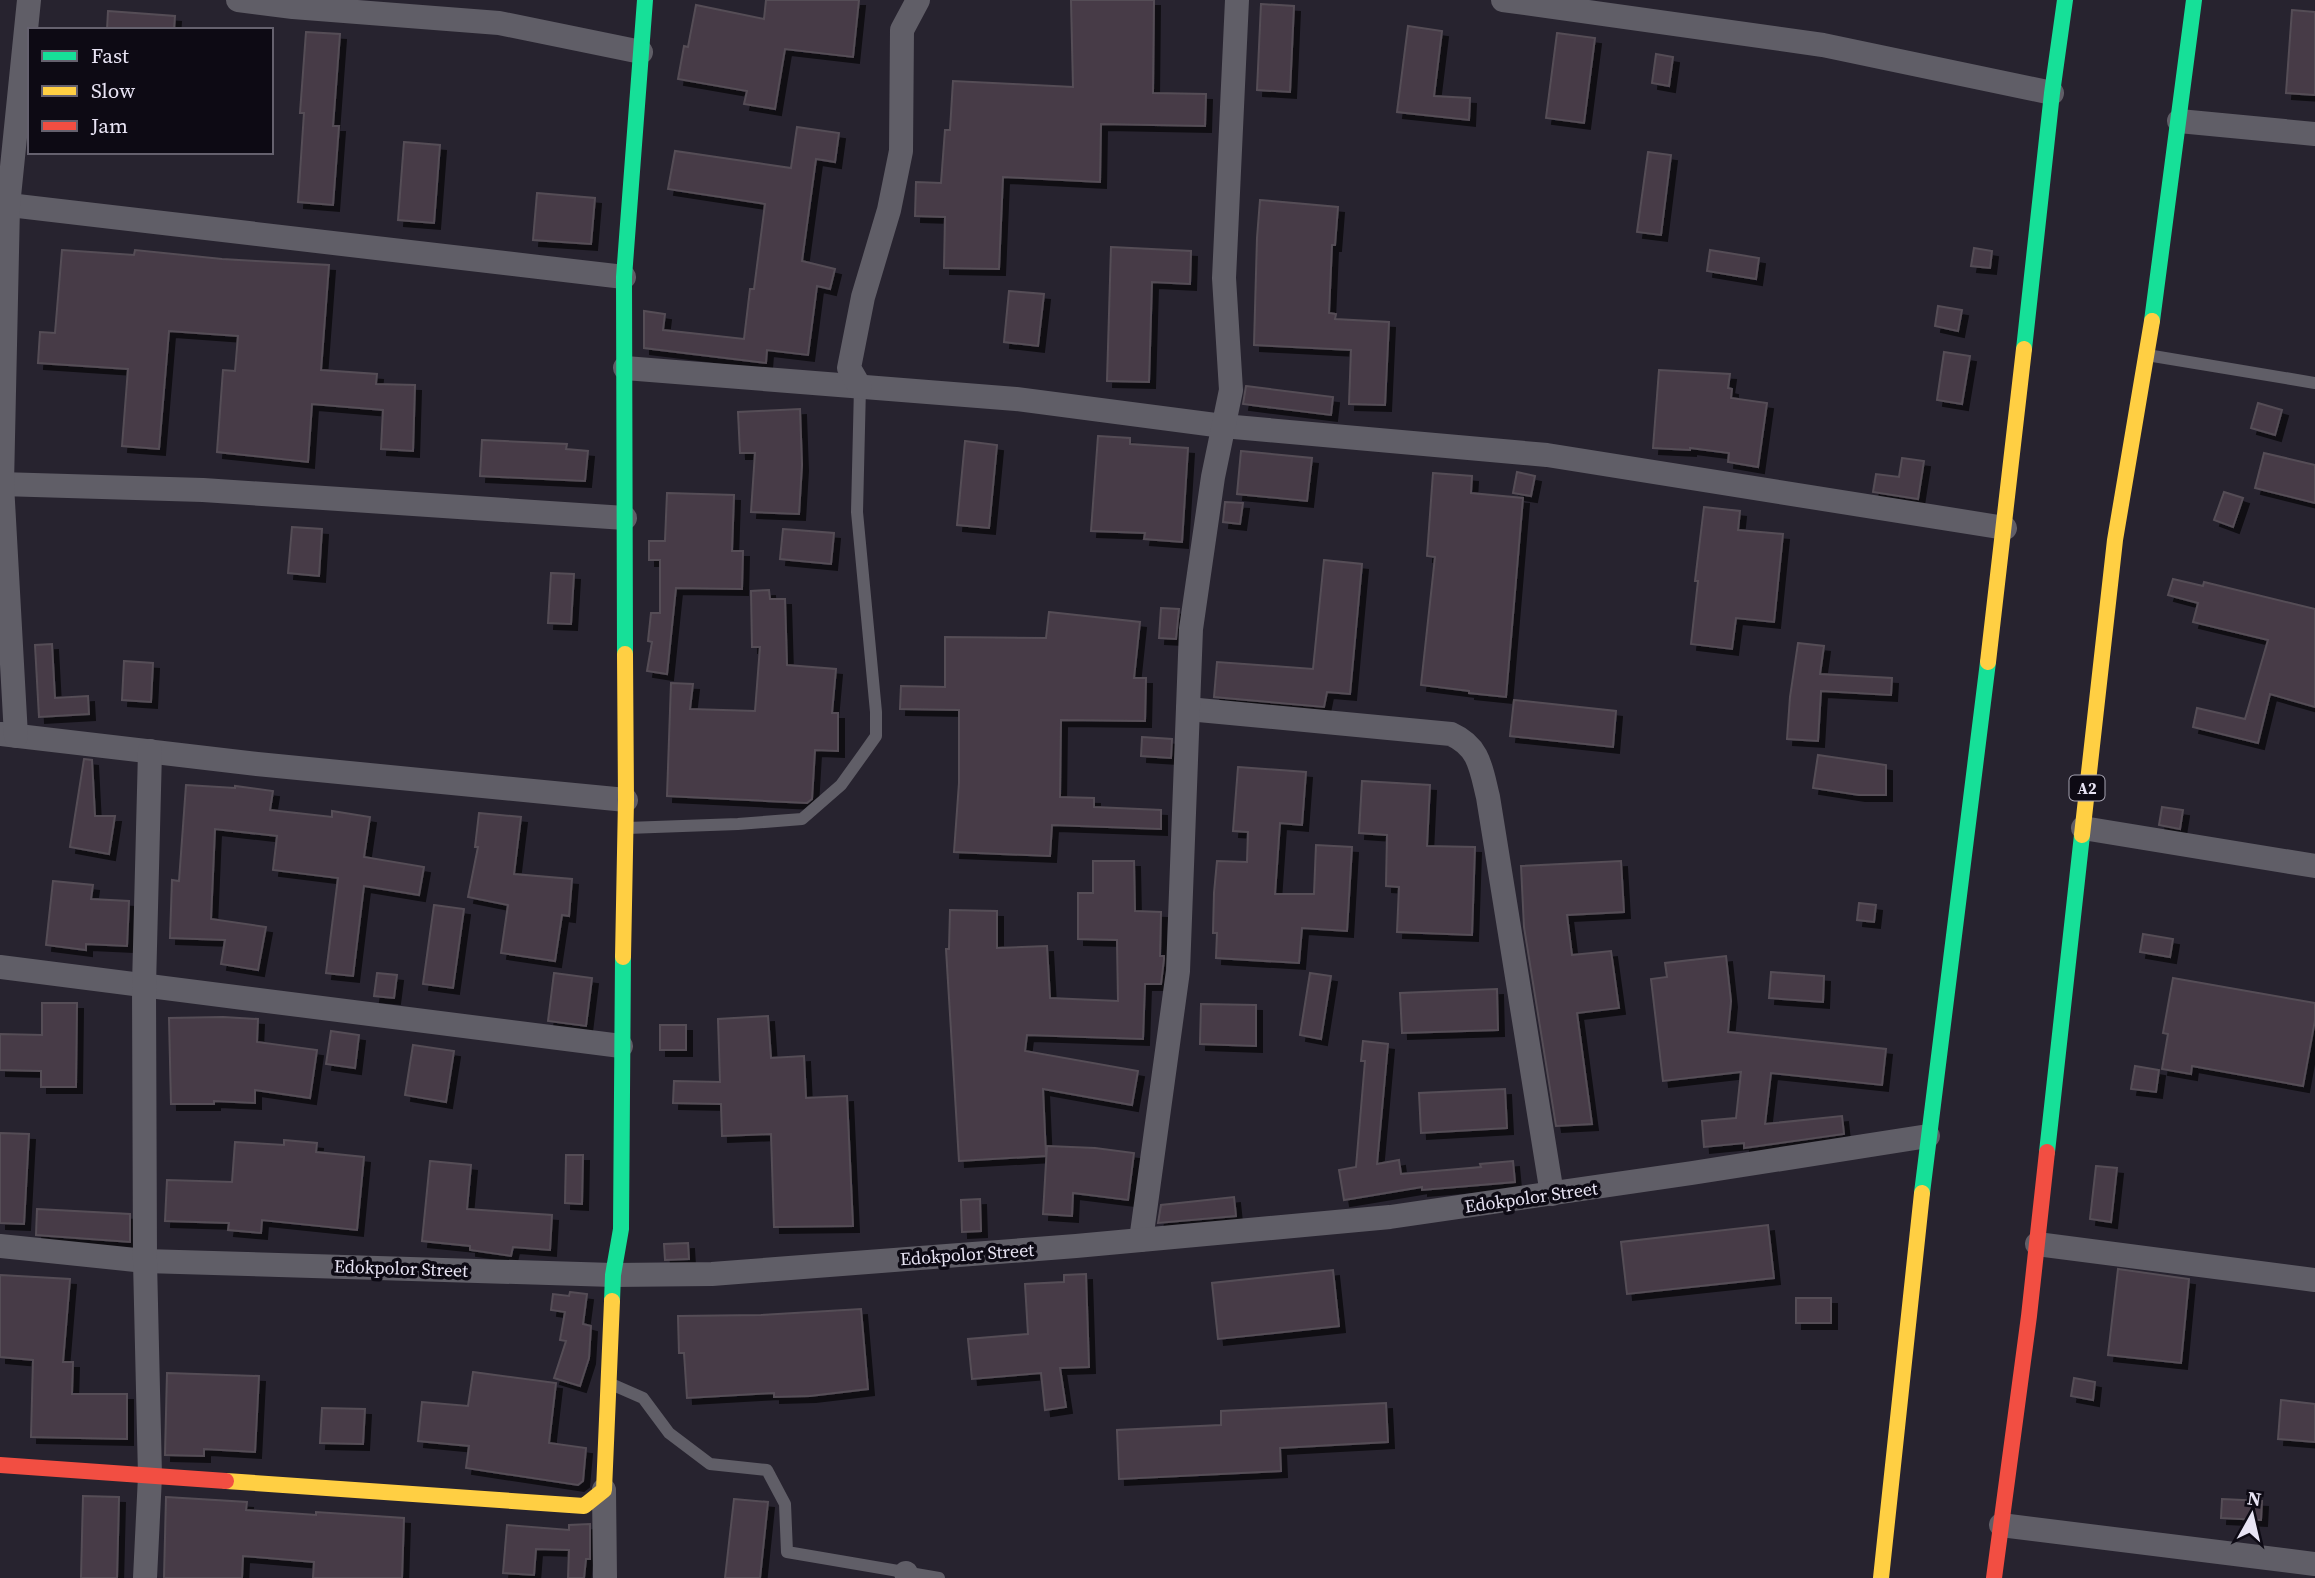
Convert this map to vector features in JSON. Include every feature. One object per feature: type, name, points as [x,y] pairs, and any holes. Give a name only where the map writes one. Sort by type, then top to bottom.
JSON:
[{"type":"main road","points":[[0,1465],[584,1506],[604,1490],[613,1275],[621,1229],[621,1046],[626,800],[624,276],[645,0]]},
{"type":"main road","points":[[1881,1578],[1928,1136],[2005,528],[2052,93],[2065,0]]},
{"type":"main road","name":"A2","points":[[1994,1578],[2037,1244],[2115,540],[2148,355],[2194,0]]},
{"type":"street","points":[[29,0],[4,205],[1,484],[8,735],[626,800]]},
{"type":"street","points":[[238,0],[293,7],[499,23],[641,52]]},
{"type":"street","points":[[860,387],[849,368],[863,298],[889,210],[901,151],[902,30],[918,0]]},
{"type":"street","points":[[1141,1240],[1178,971],[1191,629],[1213,477],[1231,390],[1224,278],[1237,0]]},
{"type":"street","points":[[1503,0],[1823,46],[2052,93]]},
{"type":"street","points":[[2179,121],[2315,134]]},
{"type":"street","points":[[4,205],[624,276]]},
{"type":"street","points":[[625,368],[1016,399],[1223,426],[1547,454],[2005,528]]},
{"type":"street","points":[[1,484],[203,490],[625,517]]},
{"type":"street","points":[[1188,709],[1451,734],[1464,740],[1478,756],[1488,797],[1552,1194]]},
{"type":"street","points":[[145,1578],[150,1476],[145,1261],[144,986],[150,751]]},
{"type":"street","points":[[2082,828],[2315,866]]},
{"type":"street","points":[[0,967],[621,1046]]},
{"type":"street","name":"Edokpolor Street","points":[[0,1246],[145,1261],[613,1275],[712,1274],[1390,1217],[1928,1136]]},
{"type":"street","points":[[2037,1244],[2315,1280]]},
{"type":"street","points":[[604,1490],[605,1578]]},
{"type":"street","points":[[2001,1525],[2315,1564]]},
{"type":"lane","points":[[2148,355],[2315,383]]},
{"type":"lane","points":[[625,828],[738,824],[802,818],[841,785],[876,736],[857,512],[860,387]]},
{"type":"lane","points":[[607,1383],[643,1398],[669,1433],[710,1464],[766,1471],[785,1504],[788,1552],[907,1575],[939,1578]]},
{"type":"building","points":[[766,0],[859,0],[853,57],[785,49],[775,109],[744,104],[747,91],[678,79],[684,46],[688,47],[696,5],[764,19]]},
{"type":"building","points":[[1071,0],[1154,0],[1153,93],[1206,94],[1205,126],[1101,124],[1100,182],[1003,177],[999,269],[944,268],[945,217],[915,216],[916,182],[941,183],[945,130],[950,130],[953,81],[1073,87]]},
{"type":"building","points":[[1261,4],[1294,6],[1290,92],[1257,90]]},
{"type":"building","points":[[2292,10],[2315,12],[2315,95],[2286,93]]},
{"type":"building","points":[[108,11],[175,16],[174,28],[107,28]]},
{"type":"building","points":[[1408,26],[1442,31],[1434,96],[1470,98],[1469,120],[1397,112]]},
{"type":"building","points":[[306,32],[340,34],[333,126],[339,126],[333,205],[298,202],[304,113],[300,113]]},
{"type":"building","points":[[1557,33],[1595,38],[1584,123],[1546,118]]},
{"type":"building","points":[[1656,54],[1673,57],[1669,86],[1652,83]]},
{"type":"building","points":[[797,127],[839,133],[835,162],[816,159],[802,261],[835,269],[830,289],[817,286],[808,355],[767,350],[766,363],[644,348],[644,311],[665,314],[663,330],[744,339],[750,289],[754,289],[765,204],[668,189],[675,151],[791,168]]},
{"type":"building","points":[[404,142],[440,145],[434,223],[398,220]]},
{"type":"building","points":[[1648,152],[1671,155],[1661,235],[1637,232]]},
{"type":"building","points":[[537,193],[595,198],[591,244],[533,240]]},
{"type":"building","points":[[1260,200],[1338,207],[1335,245],[1332,245],[1329,313],[1336,314],[1335,319],[1389,322],[1385,405],[1349,404],[1351,350],[1254,345]]},
{"type":"building","points":[[1111,247],[1191,251],[1190,284],[1152,282],[1149,382],[1107,381]]},
{"type":"building","points":[[1974,248],[1992,251],[1990,268],[1971,266]]},
{"type":"building","points":[[62,250],[134,255],[135,250],[222,259],[329,265],[321,370],[377,374],[376,384],[415,385],[413,451],[381,449],[383,410],[312,404],[308,462],[217,452],[223,370],[235,371],[238,336],[169,331],[159,449],[122,446],[128,369],[38,363],[40,332],[55,333]]},
{"type":"building","points":[[1710,250],[1759,258],[1756,279],[1707,271]]},
{"type":"building","points":[[1009,291],[1044,294],[1038,346],[1004,342]]},
{"type":"building","points":[[1938,306],[1962,310],[1958,331],[1935,326]]},
{"type":"building","points":[[1944,352],[1970,356],[1962,404],[1937,400]]},
{"type":"building","points":[[1659,370],[1730,374],[1728,388],[1732,389],[1731,398],[1767,403],[1758,467],[1728,462],[1729,453],[1690,448],[1653,448]]},
{"type":"building","points":[[1246,386],[1333,397],[1331,415],[1243,404]]},
{"type":"building","points":[[2258,403],[2282,410],[2275,435],[2251,428]]},
{"type":"building","points":[[800,409],[802,465],[799,514],[751,512],[755,453],[740,453],[738,412]]},
{"type":"building","points":[[1098,436],[1130,438],[1130,444],[1188,448],[1182,542],[1144,539],[1145,533],[1091,531]]},
{"type":"building","points":[[482,440],[567,444],[566,449],[588,451],[585,481],[480,476]]},
{"type":"building","points":[[965,441],[997,445],[989,528],[957,525]]},
{"type":"building","points":[[1241,451],[1312,458],[1307,501],[1237,494]]},
{"type":"building","points":[[2264,453],[2315,465],[2315,503],[2255,488]]},
{"type":"building","points":[[1902,458],[1924,461],[1918,499],[1873,492],[1876,474],[1899,477]]},
{"type":"building","points":[[1517,472],[1535,476],[1531,496],[1513,493]]},
{"type":"building","points":[[1433,473],[1472,476],[1471,493],[1523,498],[1506,697],[1421,685],[1435,557],[1427,556]]},
{"type":"building","points":[[2224,492],[2243,498],[2233,527],[2214,520]]},
{"type":"building","points":[[667,493],[734,495],[732,551],[743,551],[742,589],[676,588],[667,674],[647,671],[652,642],[648,641],[651,613],[660,613],[660,560],[649,560],[649,541],[665,541]]},
{"type":"building","points":[[1225,502],[1243,503],[1240,524],[1223,522]]},
{"type":"building","points":[[1704,507],[1740,511],[1738,530],[1783,534],[1774,622],[1736,618],[1732,649],[1691,644]]},
{"type":"building","points":[[292,527],[322,529],[319,576],[288,573]]},
{"type":"building","points":[[783,529],[834,533],[831,564],[780,559]]},
{"type":"building","points":[[1324,560],[1362,564],[1350,694],[1327,692],[1324,707],[1214,697],[1217,662],[1313,669]]},
{"type":"building","points":[[551,573],[574,574],[571,624],[548,623]]},
{"type":"building","points":[[2173,579],[2203,586],[2204,582],[2315,609],[2315,707],[2270,694],[2258,743],[2193,727],[2197,708],[2245,719],[2268,640],[2193,622],[2198,603],[2168,595]]},
{"type":"building","points":[[769,590],[770,599],[785,599],[787,665],[836,669],[832,713],[838,713],[838,751],[815,750],[812,799],[807,803],[667,796],[671,683],[693,684],[690,709],[755,711],[760,647],[752,647],[751,591]]},
{"type":"building","points":[[1161,608],[1179,609],[1176,639],[1159,638]]},
{"type":"building","points":[[1049,612],[1140,622],[1134,678],[1146,678],[1145,721],[1061,720],[1060,797],[1094,798],[1094,807],[1161,810],[1161,829],[1052,825],[1050,856],[954,852],[959,783],[959,710],[900,709],[901,686],[945,687],[945,637],[1046,638]]},
{"type":"building","points":[[1798,643],[1824,646],[1820,674],[1892,678],[1891,695],[1821,691],[1818,741],[1787,739]]},
{"type":"building","points":[[52,644],[55,698],[88,696],[89,714],[39,717],[35,645]]},
{"type":"building","points":[[124,661],[153,663],[151,702],[122,700]]},
{"type":"building","points":[[1514,700],[1616,711],[1613,747],[1510,736]]},
{"type":"building","points":[[1142,737],[1172,739],[1171,758],[1141,756]]},
{"type":"building","points":[[1818,755],[1886,765],[1886,795],[1859,795],[1813,788]]},
{"type":"building","points":[[84,759],[92,760],[95,816],[115,816],[109,854],[70,847]]},
{"type":"building","points":[[1238,767],[1306,772],[1302,825],[1280,823],[1275,894],[1314,894],[1316,845],[1352,847],[1347,931],[1302,928],[1299,963],[1216,958],[1217,933],[1213,933],[1217,861],[1247,862],[1248,832],[1233,831]]},
{"type":"building","points":[[1362,781],[1430,785],[1427,846],[1475,847],[1472,935],[1397,932],[1399,887],[1386,886],[1387,835],[1359,833]]},
{"type":"building","points":[[186,785],[235,786],[273,791],[270,810],[332,817],[332,811],[370,817],[364,857],[424,867],[419,895],[364,886],[353,976],[326,973],[338,878],[273,870],[277,836],[215,829],[211,919],[266,927],[258,970],[221,964],[225,940],[170,938],[172,880],[179,881]]},
{"type":"building","points":[[2162,807],[2183,810],[2180,829],[2159,825]]},
{"type":"building","points":[[479,813],[521,817],[514,874],[572,879],[569,916],[562,915],[555,961],[501,953],[508,905],[468,897],[478,847],[475,847]]},
{"type":"building","points":[[1093,861],[1134,861],[1135,911],[1161,912],[1160,956],[1164,956],[1164,959],[1161,984],[1145,984],[1143,1039],[1027,1035],[1025,1051],[1138,1071],[1132,1105],[1043,1089],[1046,1156],[959,1161],[946,949],[949,949],[950,910],[997,911],[997,948],[1047,946],[1050,998],[1118,1001],[1117,940],[1078,939],[1078,893],[1093,893]]},
{"type":"building","points":[[1621,861],[1624,912],[1567,915],[1572,955],[1611,951],[1619,1008],[1577,1013],[1592,1124],[1556,1126],[1524,927],[1521,866]]},
{"type":"building","points":[[53,881],[93,885],[91,899],[129,901],[127,946],[86,944],[86,950],[46,945]]},
{"type":"building","points":[[1859,903],[1876,905],[1874,922],[1857,920]]},
{"type":"building","points":[[434,905],[464,909],[453,988],[423,984]]},
{"type":"building","points":[[2143,934],[2173,939],[2170,957],[2140,952]]},
{"type":"building","points":[[1726,956],[1731,1001],[1728,1032],[1886,1049],[1882,1085],[1771,1073],[1765,1124],[1842,1116],[1844,1134],[1744,1148],[1744,1143],[1704,1147],[1702,1121],[1736,1118],[1741,1072],[1663,1081],[1651,979],[1667,977],[1665,963]]},
{"type":"building","points":[[1771,972],[1824,976],[1823,1002],[1769,998]]},
{"type":"building","points":[[377,973],[397,975],[394,998],[374,996]]},
{"type":"building","points":[[554,973],[592,978],[586,1026],[548,1021]]},
{"type":"building","points":[[1310,973],[1331,976],[1321,1039],[1300,1035]]},
{"type":"building","points":[[2173,978],[2315,1003],[2315,1020],[2303,1086],[2192,1066],[2191,1074],[2162,1069],[2168,1034],[2163,1033]]},
{"type":"building","points":[[1497,989],[1498,1030],[1402,1033],[1400,993]]},
{"type":"building","points":[[42,1003],[77,1003],[76,1087],[41,1087],[41,1071],[0,1070],[0,1034],[42,1035]]},
{"type":"building","points":[[1201,1004],[1256,1005],[1256,1046],[1200,1044]]},
{"type":"building","points":[[768,1016],[771,1058],[804,1056],[806,1098],[847,1096],[853,1226],[774,1227],[771,1134],[722,1136],[721,1104],[673,1103],[674,1081],[720,1082],[718,1019]]},
{"type":"building","points":[[169,1018],[258,1019],[257,1042],[317,1050],[310,1098],[255,1090],[255,1103],[214,1101],[214,1104],[171,1104]]},
{"type":"building","points":[[660,1025],[686,1025],[686,1050],[660,1050]]},
{"type":"building","points":[[331,1031],[359,1035],[355,1068],[326,1064]]},
{"type":"building","points":[[1363,1041],[1388,1044],[1377,1164],[1399,1160],[1401,1174],[1481,1167],[1480,1164],[1513,1161],[1515,1182],[1422,1190],[1422,1187],[1344,1200],[1339,1170],[1356,1167],[1365,1061],[1361,1061]]},
{"type":"building","points":[[413,1045],[454,1051],[446,1102],[405,1095]]},
{"type":"building","points":[[2135,1066],[2159,1070],[2156,1092],[2131,1089]]},
{"type":"building","points":[[1505,1089],[1507,1128],[1421,1133],[1419,1093]]},
{"type":"building","points":[[0,1133],[29,1134],[24,1224],[0,1223]]},
{"type":"building","points":[[284,1140],[317,1143],[316,1152],[364,1157],[357,1230],[262,1220],[261,1233],[228,1230],[229,1223],[165,1221],[167,1180],[232,1182],[235,1142],[284,1145]]},
{"type":"building","points":[[1047,1146],[1134,1153],[1128,1200],[1073,1193],[1072,1216],[1043,1214]]},
{"type":"building","points":[[566,1155],[583,1155],[582,1204],[565,1203]]},
{"type":"building","points":[[430,1161],[471,1165],[467,1209],[552,1215],[550,1250],[513,1247],[511,1256],[470,1250],[470,1246],[422,1241]]},
{"type":"building","points":[[2096,1166],[2117,1168],[2111,1222],[2090,1219]]},
{"type":"building","points":[[1234,1197],[1236,1216],[1158,1223],[1161,1205]]},
{"type":"building","points":[[980,1199],[981,1231],[962,1232],[961,1200]]},
{"type":"building","points":[[37,1209],[130,1214],[130,1242],[36,1235]]},
{"type":"building","points":[[1768,1225],[1774,1278],[1627,1294],[1621,1242]]},
{"type":"building","points":[[688,1243],[689,1259],[665,1260],[664,1244]]},
{"type":"building","points":[[2118,1269],[2189,1279],[2181,1363],[2108,1355]]},
{"type":"building","points":[[1333,1270],[1339,1326],[1218,1339],[1212,1283]]},
{"type":"building","points":[[1086,1274],[1089,1367],[1060,1368],[1066,1407],[1045,1410],[1041,1373],[972,1379],[968,1339],[1028,1334],[1025,1284],[1064,1282],[1064,1275]]},
{"type":"building","points":[[0,1275],[70,1279],[63,1362],[73,1362],[72,1394],[127,1394],[127,1439],[31,1437],[33,1360],[0,1357]]},
{"type":"building","points":[[570,1292],[587,1294],[583,1324],[591,1326],[589,1358],[580,1386],[554,1378],[566,1341],[560,1340],[565,1312],[551,1310],[553,1294],[569,1296]]},
{"type":"building","points":[[1796,1298],[1831,1298],[1831,1323],[1796,1323]]},
{"type":"building","points":[[861,1309],[868,1389],[810,1396],[774,1397],[774,1393],[687,1398],[684,1353],[679,1353],[678,1316],[761,1315]]},
{"type":"building","points":[[473,1372],[556,1383],[549,1443],[586,1448],[583,1481],[578,1485],[466,1468],[469,1446],[418,1441],[422,1402],[468,1406]]},
{"type":"building","points":[[167,1373],[259,1376],[255,1452],[204,1449],[204,1456],[165,1455]]},
{"type":"building","points":[[2074,1378],[2095,1382],[2093,1400],[2071,1396]]},
{"type":"building","points":[[2281,1400],[2315,1404],[2315,1442],[2278,1439]]},
{"type":"building","points":[[1386,1403],[1388,1442],[1280,1448],[1281,1471],[1119,1479],[1117,1430],[1221,1425],[1221,1411]]},
{"type":"building","points":[[322,1408],[365,1409],[363,1444],[320,1443]]},
{"type":"building","points":[[83,1496],[119,1497],[117,1578],[81,1578]]},
{"type":"building","points":[[166,1497],[247,1502],[246,1510],[404,1518],[402,1578],[313,1578],[314,1562],[243,1556],[242,1578],[164,1578]]},
{"type":"building","points":[[734,1499],[768,1502],[760,1578],[725,1578]]},
{"type":"building","points":[[2222,1499],[2262,1501],[2261,1520],[2221,1518]]},
{"type":"building","points":[[590,1524],[590,1559],[586,1559],[584,1578],[568,1578],[569,1550],[536,1549],[534,1575],[503,1573],[507,1525],[569,1530],[569,1525]]},
{"type":"traffic: fast","points":[[625,654],[624,277],[645,0]]},
{"type":"traffic: fast","points":[[2024,349],[2065,0]]},
{"type":"traffic: fast","points":[[2152,321],[2194,0]]},
{"type":"traffic: fast","points":[[1922,1193],[1988,662]]},
{"type":"traffic: fast","points":[[2047,1152],[2082,835]]},
{"type":"traffic: fast","points":[[612,1301],[613,1275],[621,1229],[623,957]]},
{"type":"traffic: slow","points":[[2082,835],[2115,540],[2152,321]]},
{"type":"traffic: slow","points":[[1988,662],[2024,349]]},
{"type":"traffic: slow","points":[[623,957],[625,654]]},
{"type":"traffic: slow","points":[[1881,1578],[1922,1193]]},
{"type":"traffic: slow","points":[[226,1481],[584,1506],[604,1490],[612,1301]]},
{"type":"traffic: jam","points":[[1994,1578],[2029,1316],[2047,1152]]},
{"type":"traffic: jam","points":[[0,1465],[226,1481]]}]
